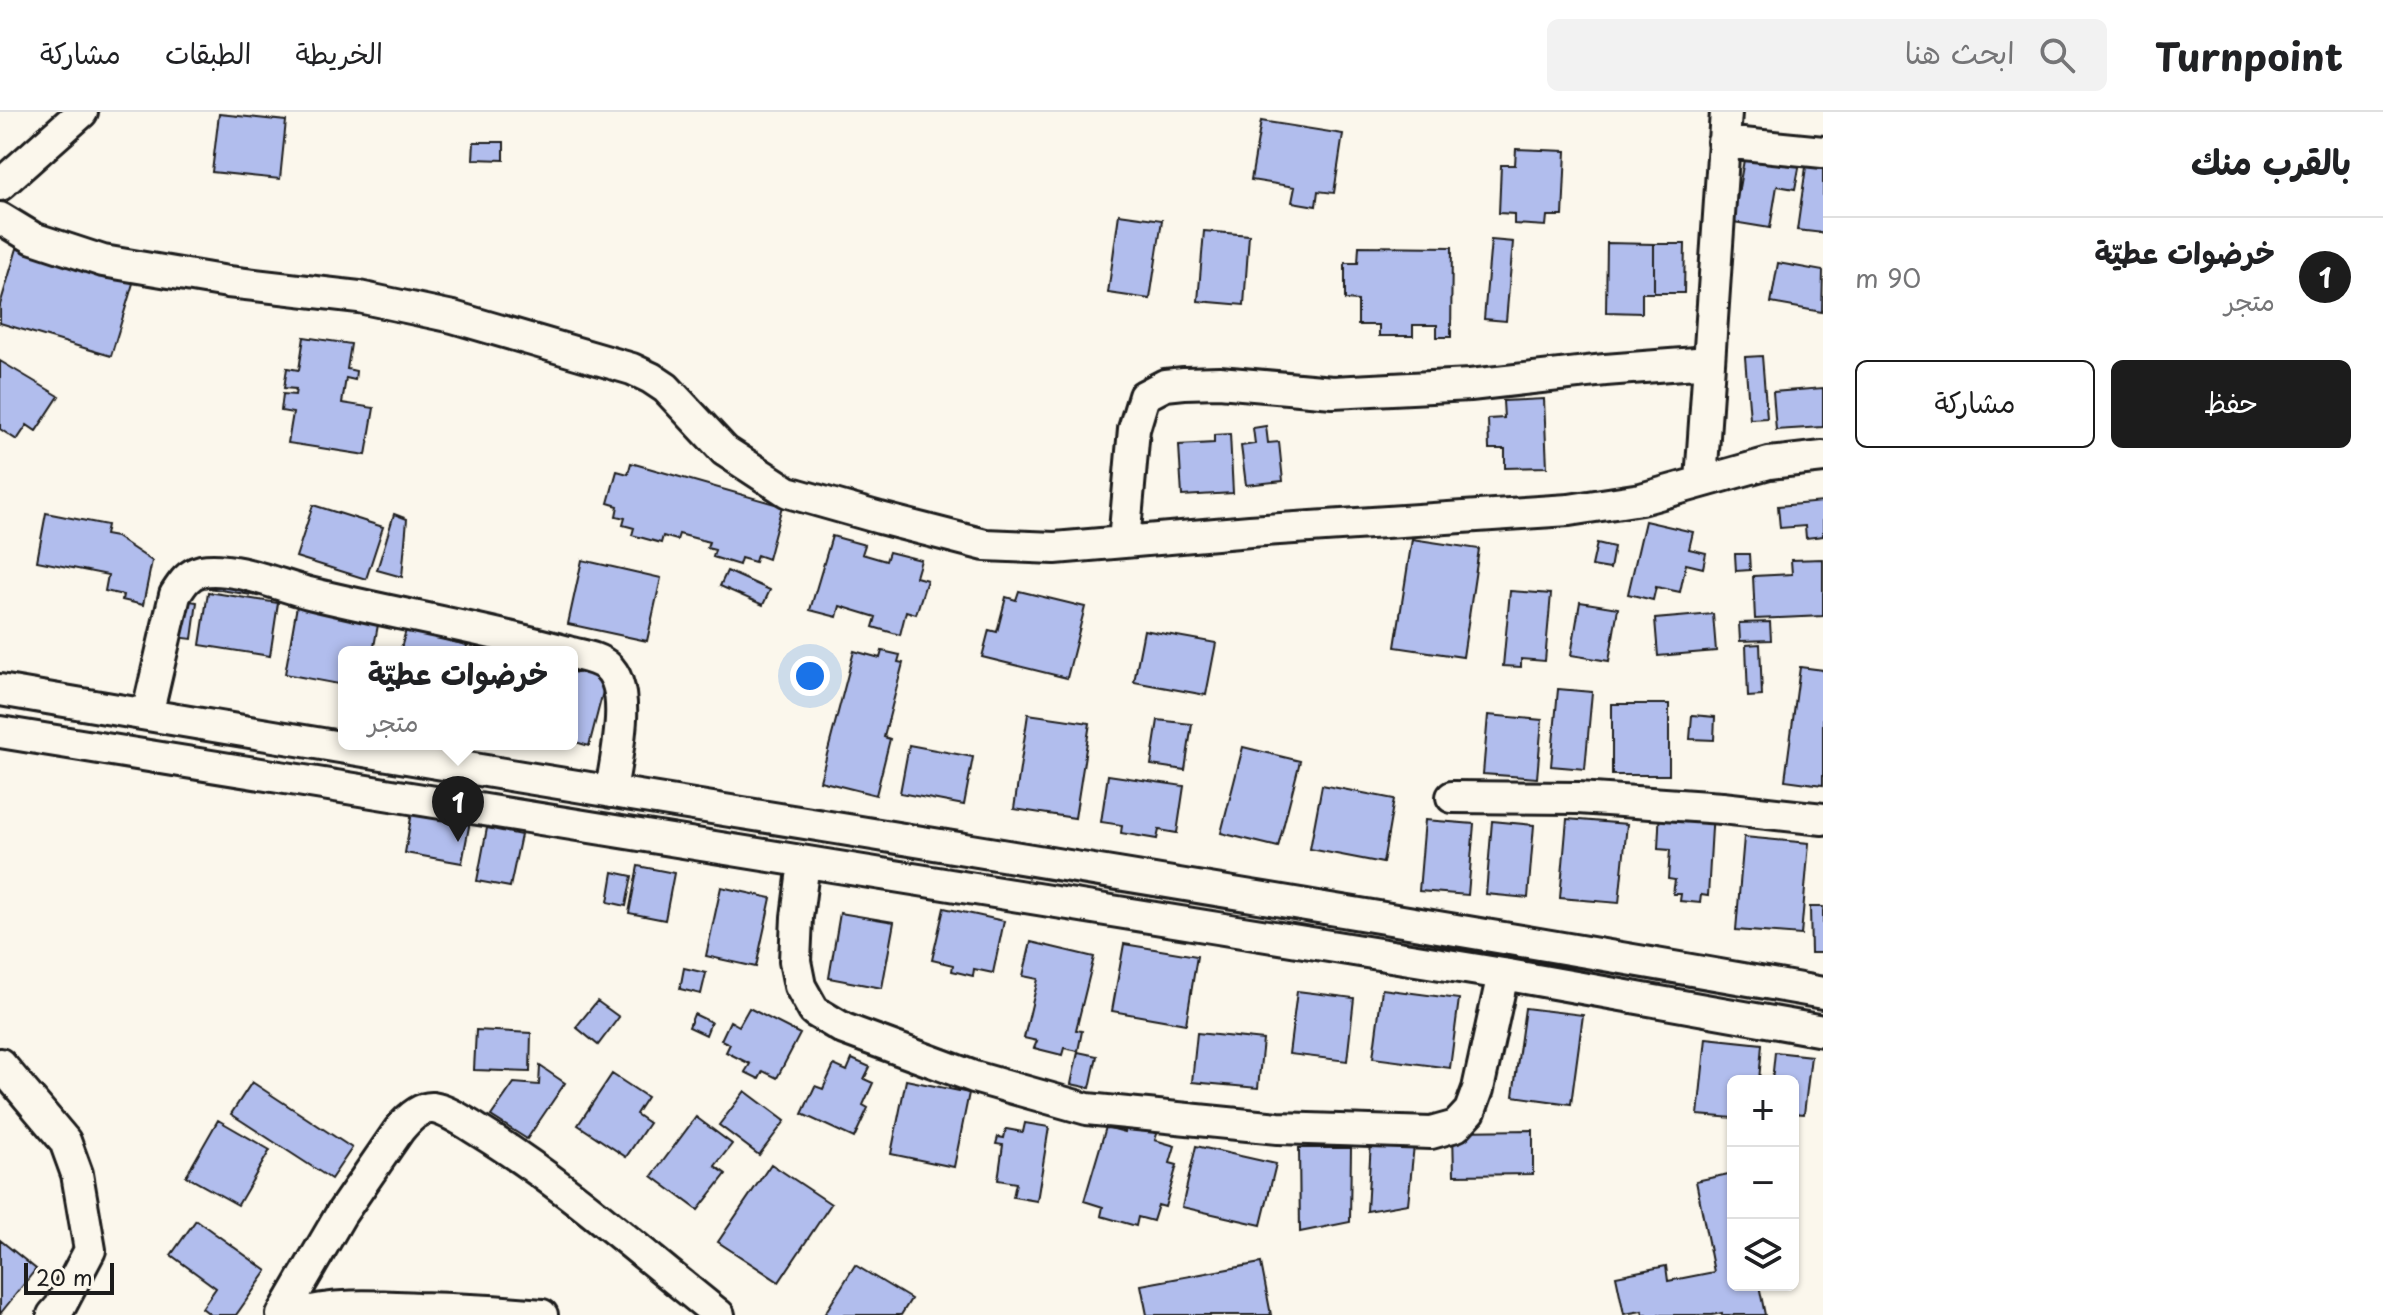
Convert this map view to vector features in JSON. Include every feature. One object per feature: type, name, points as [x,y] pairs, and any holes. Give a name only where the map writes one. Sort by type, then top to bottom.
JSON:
[{"type":"street","points":[[0,185],[82,112]]},
{"type":"street","points":[[1701,481],[1725,127],[1823,152]]},
{"type":"street","points":[[0,218],[33,238],[103,261],[228,282],[359,297],[453,317],[632,369],[666,388],[725,451],[788,492],[985,545],[1055,548],[1250,531],[1569,510],[1641,499],[1769,463],[1823,457]]},
{"type":"street","points":[[1124,542],[1134,429],[1144,396],[1165,385],[1219,382],[1333,392],[1470,385],[1709,362]]},
{"type":"street","points":[[147,715],[175,595],[186,578],[199,571],[220,570],[545,646]]},
{"type":"street","points":[[578,655],[604,663],[618,682],[622,704],[611,792]]},
{"type":"street","points":[[0,690],[338,747]]},
{"type":"street","points":[[0,732],[1503,974],[1823,1031]]},
{"type":"street","points":[[358,750],[1034,859],[1823,993]]},
{"type":"street","points":[[1452,797],[1578,798],[1823,819]]},
{"type":"street","points":[[804,862],[795,961],[800,986],[814,1011],[844,1029],[974,1077],[1087,1109],[1278,1128],[1431,1133],[1456,1126],[1470,1111],[1478,1089],[1503,974]]},
{"type":"street","points":[[0,1064],[65,1141],[77,1174],[90,1250],[53,1315]]},
{"type":"street","points":[[282,1315],[341,1214],[407,1119],[421,1110],[434,1108],[459,1119],[523,1158],[719,1315]]},
{"type":"street","points":[[294,1315],[354,1305],[542,1315]]},
{"type":"building","points":[[219,114],[286,121],[280,179],[212,172]]},
{"type":"building","points":[[1261,121],[1343,134],[1334,193],[1318,191],[1316,206],[1292,202],[1295,187],[1251,180]]},
{"type":"building","points":[[474,142],[504,142],[504,160],[473,159]]},
{"type":"building","points":[[1516,149],[1566,151],[1563,216],[1547,216],[1546,226],[1514,224],[1514,214],[1499,213],[1501,165],[1515,165]]},
{"type":"building","points":[[1745,154],[1800,163],[1795,189],[1777,186],[1770,228],[1733,222]]},
{"type":"building","points":[[1807,160],[1823,162],[1823,233],[1797,230]]},
{"type":"building","points":[[1119,214],[1162,220],[1150,299],[1108,293]]},
{"type":"building","points":[[1204,231],[1249,235],[1244,305],[1198,301]]},
{"type":"building","points":[[1491,240],[1513,242],[1506,321],[1484,319]]},
{"type":"building","points":[[1607,243],[1654,244],[1654,293],[1642,293],[1642,313],[1606,312]]},
{"type":"building","points":[[1654,244],[1685,244],[1684,293],[1654,293]]},
{"type":"building","points":[[18,245],[134,280],[111,356],[0,323],[0,305]]},
{"type":"building","points":[[1359,246],[1452,247],[1451,337],[1437,337],[1437,325],[1413,325],[1413,336],[1379,336],[1379,325],[1358,325],[1358,301],[1345,300],[1345,263],[1358,263]]},
{"type":"building","points":[[1778,263],[1823,271],[1822,312],[1771,303]]},
{"type":"building","points":[[304,337],[351,344],[347,369],[356,371],[355,380],[346,378],[342,403],[374,408],[366,455],[288,443],[293,413],[281,411],[283,394],[295,395],[296,389],[284,388],[287,368],[299,370]]},
{"type":"building","points":[[1762,356],[1767,418],[1750,419],[1745,357]]},
{"type":"building","points":[[0,361],[59,396],[36,431],[27,425],[17,440],[0,429]]},
{"type":"building","points":[[1823,388],[1823,427],[1776,430],[1773,392]]},
{"type":"building","points":[[1544,399],[1547,467],[1505,468],[1505,449],[1489,449],[1488,419],[1504,418],[1503,401]]},
{"type":"building","points":[[1266,426],[1268,443],[1279,442],[1283,481],[1246,485],[1241,446],[1255,444],[1253,428]]},
{"type":"building","points":[[1230,434],[1233,493],[1182,496],[1179,445],[1214,443],[1214,435]]},
{"type":"building","points":[[631,463],[782,506],[768,559],[757,555],[755,562],[741,558],[739,565],[713,557],[715,550],[707,548],[709,542],[679,534],[677,540],[663,536],[661,543],[632,535],[634,528],[623,525],[625,518],[616,516],[618,506],[608,503],[617,471],[628,474]]},
{"type":"building","points":[[1823,502],[1823,536],[1806,538],[1805,526],[1780,528],[1778,506]]},
{"type":"building","points":[[313,505],[383,527],[366,579],[296,557]]},
{"type":"building","points":[[46,513],[107,525],[105,535],[116,537],[152,561],[143,605],[122,600],[123,595],[105,591],[108,575],[37,561]]},
{"type":"building","points":[[394,514],[407,519],[402,577],[377,570]]},
{"type":"building","points":[[1645,521],[1693,532],[1689,549],[1706,553],[1703,568],[1686,564],[1680,592],[1656,587],[1653,600],[1628,594]]},
{"type":"building","points":[[832,536],[865,545],[862,554],[886,561],[889,552],[921,560],[916,577],[927,580],[916,614],[906,611],[900,635],[873,627],[876,617],[840,606],[837,617],[810,610]]},
{"type":"building","points":[[1412,539],[1479,549],[1463,657],[1395,647]]},
{"type":"building","points":[[1597,543],[1614,547],[1610,569],[1592,566]]},
{"type":"building","points":[[1735,554],[1749,554],[1750,570],[1736,571]]},
{"type":"building","points":[[1823,559],[1823,616],[1755,619],[1753,576],[1792,574],[1791,560]]},
{"type":"building","points":[[582,560],[661,578],[647,641],[568,624]]},
{"type":"building","points":[[727,571],[770,590],[763,605],[720,586]]},
{"type":"building","points":[[210,578],[260,585],[258,596],[208,588]]},
{"type":"building","points":[[1019,591],[1085,607],[1067,678],[982,657],[989,630],[997,632],[1006,597],[1016,600]]},
{"type":"building","points":[[1510,591],[1551,594],[1545,661],[1521,659],[1521,667],[1503,666]]},
{"type":"building","points":[[208,592],[278,603],[270,656],[200,645]]},
{"type":"building","points":[[182,600],[197,602],[192,639],[176,637]]},
{"type":"building","points":[[298,600],[380,614],[374,646],[338,646],[338,684],[285,674]]},
{"type":"building","points":[[1580,602],[1618,608],[1609,661],[1571,655]]},
{"type":"building","points":[[1713,614],[1716,651],[1658,656],[1655,619]]},
{"type":"building","points":[[1770,622],[1771,640],[1740,641],[1739,623]]},
{"type":"building","points":[[406,630],[467,645],[467,646],[402,646]]},
{"type":"building","points":[[1144,630],[1216,643],[1206,695],[1134,682]]},
{"type":"building","points":[[1760,644],[1762,696],[1748,697],[1746,645]]},
{"type":"building","points":[[854,651],[880,658],[882,651],[900,655],[898,662],[903,663],[884,737],[890,739],[876,795],[820,781]]},
{"type":"building","points":[[581,666],[599,670],[596,678],[606,680],[589,746],[578,743]]},
{"type":"building","points":[[1800,667],[1823,670],[1823,785],[1785,780]]},
{"type":"building","points":[[1558,689],[1592,692],[1585,769],[1551,766]]},
{"type":"building","points":[[1612,704],[1669,704],[1669,775],[1612,775]]},
{"type":"building","points":[[1028,714],[1090,723],[1075,818],[1014,809]]},
{"type":"building","points":[[1488,715],[1542,720],[1537,778],[1483,774]]},
{"type":"building","points":[[1692,715],[1715,717],[1714,740],[1690,739]]},
{"type":"building","points":[[1158,720],[1192,724],[1185,770],[1151,765]]},
{"type":"building","points":[[909,745],[973,757],[964,805],[900,793]]},
{"type":"building","points":[[1243,747],[1300,761],[1278,847],[1221,833]]},
{"type":"building","points":[[1108,775],[1184,786],[1177,833],[1159,830],[1157,839],[1121,833],[1122,825],[1101,822]]},
{"type":"building","points":[[1322,785],[1394,799],[1383,863],[1310,849]]},
{"type":"building","points":[[413,806],[471,816],[462,863],[405,853]]},
{"type":"building","points":[[1660,807],[1713,810],[1708,896],[1701,895],[1700,903],[1680,901],[1681,894],[1673,894],[1675,880],[1668,879],[1670,850],[1658,849]]},
{"type":"building","points":[[1567,819],[1627,824],[1619,903],[1560,898]]},
{"type":"building","points":[[1425,820],[1474,824],[1468,895],[1419,891]]},
{"type":"building","points":[[1492,821],[1534,825],[1528,898],[1486,894]]},
{"type":"building","points":[[487,828],[521,835],[510,887],[477,881]]},
{"type":"building","points":[[1744,837],[1809,843],[1801,935],[1736,930]]},
{"type":"building","points":[[638,866],[674,873],[665,920],[629,913]]},
{"type":"building","points":[[613,872],[632,876],[626,906],[608,902]]},
{"type":"building","points":[[721,887],[771,898],[756,967],[706,956]]},
{"type":"building","points":[[1810,907],[1823,907],[1823,953],[1811,953]]},
{"type":"building","points":[[944,908],[1004,921],[993,973],[974,969],[973,976],[952,971],[953,965],[932,960]]},
{"type":"building","points":[[840,913],[894,922],[882,988],[829,978]]},
{"type":"building","points":[[1031,942],[1094,957],[1076,1030],[1082,1031],[1078,1051],[1064,1048],[1062,1055],[1034,1048],[1037,1041],[1024,1038],[1038,979],[1023,976]]},
{"type":"building","points":[[1124,944],[1197,956],[1186,1024],[1112,1011]]},
{"type":"building","points":[[684,968],[706,973],[701,994],[680,989]]},
{"type":"building","points":[[1382,989],[1459,999],[1450,1068],[1373,1058]]},
{"type":"building","points":[[1297,991],[1354,998],[1347,1061],[1289,1054]]},
{"type":"building","points":[[597,1001],[619,1017],[598,1045],[576,1027]]},
{"type":"building","points":[[749,1008],[800,1034],[777,1078],[763,1071],[759,1079],[745,1072],[750,1064],[726,1052],[730,1044],[721,1040],[730,1021],[739,1026]]},
{"type":"building","points":[[1525,1008],[1583,1015],[1571,1104],[1513,1096]]},
{"type":"building","points":[[694,1014],[711,1022],[706,1035],[689,1027]]},
{"type":"building","points":[[476,1030],[531,1033],[530,1072],[474,1070]]},
{"type":"building","points":[[1197,1033],[1263,1040],[1258,1088],[1192,1082]]},
{"type":"building","points":[[1706,1038],[1762,1044],[1759,1075],[1727,1075],[1727,1117],[1698,1115]]},
{"type":"building","points":[[1078,1052],[1097,1056],[1090,1088],[1071,1084]]},
{"type":"building","points":[[1775,1052],[1811,1056],[1804,1114],[1799,1114],[1799,1075],[1773,1075]]},
{"type":"building","points":[[852,1059],[870,1067],[864,1079],[873,1083],[863,1105],[868,1108],[854,1138],[802,1114],[815,1086],[823,1089],[834,1065],[847,1071]]},
{"type":"building","points":[[540,1066],[565,1083],[527,1139],[491,1116],[514,1083],[539,1085]]},
{"type":"building","points":[[612,1074],[647,1097],[636,1114],[649,1123],[626,1157],[578,1125]]},
{"type":"building","points":[[906,1080],[969,1093],[954,1167],[891,1154]]},
{"type":"building","points":[[252,1082],[352,1148],[331,1179],[231,1114]]},
{"type":"building","points":[[745,1091],[785,1121],[759,1155],[719,1125]]},
{"type":"building","points":[[696,1117],[732,1144],[715,1166],[726,1174],[698,1210],[652,1176]]},
{"type":"building","points":[[218,1120],[270,1150],[238,1205],[186,1176]]},
{"type":"building","points":[[1025,1123],[1049,1127],[1037,1201],[1013,1197],[1016,1183],[998,1180],[1003,1145],[996,1144],[998,1137],[1004,1138],[1006,1129],[1023,1132]]},
{"type":"building","points":[[1127,1123],[1158,1131],[1155,1140],[1175,1146],[1170,1163],[1177,1165],[1165,1207],[1158,1205],[1153,1221],[1138,1217],[1136,1226],[1101,1216],[1103,1207],[1084,1201],[1106,1127],[1125,1132]]},
{"type":"building","points":[[1533,1130],[1533,1174],[1454,1175],[1453,1131]]},
{"type":"building","points":[[1371,1141],[1414,1145],[1408,1204],[1367,1211]]},
{"type":"building","points":[[1196,1146],[1276,1164],[1261,1225],[1182,1207]]},
{"type":"building","points":[[1299,1148],[1351,1148],[1350,1222],[1300,1232]]},
{"type":"building","points":[[771,1164],[831,1204],[779,1282],[718,1242]]},
{"type":"building","points":[[1727,1174],[1727,1291],[1760,1291],[1765,1315],[1643,1315],[1642,1311],[1624,1314],[1616,1276],[1666,1266],[1668,1281],[1714,1272],[1696,1181]]},
{"type":"building","points":[[196,1220],[267,1271],[236,1315],[211,1315],[202,1308],[216,1288],[171,1255]]},
{"type":"building","points":[[0,1240],[36,1269],[0,1314]]},
{"type":"building","points":[[1261,1263],[1271,1315],[1147,1315],[1141,1285]]},
{"type":"building","points":[[855,1265],[911,1299],[901,1315],[824,1315]]},
{"type":"place","name":"خرضوات عطيّة","points":[[458,842]]}]
